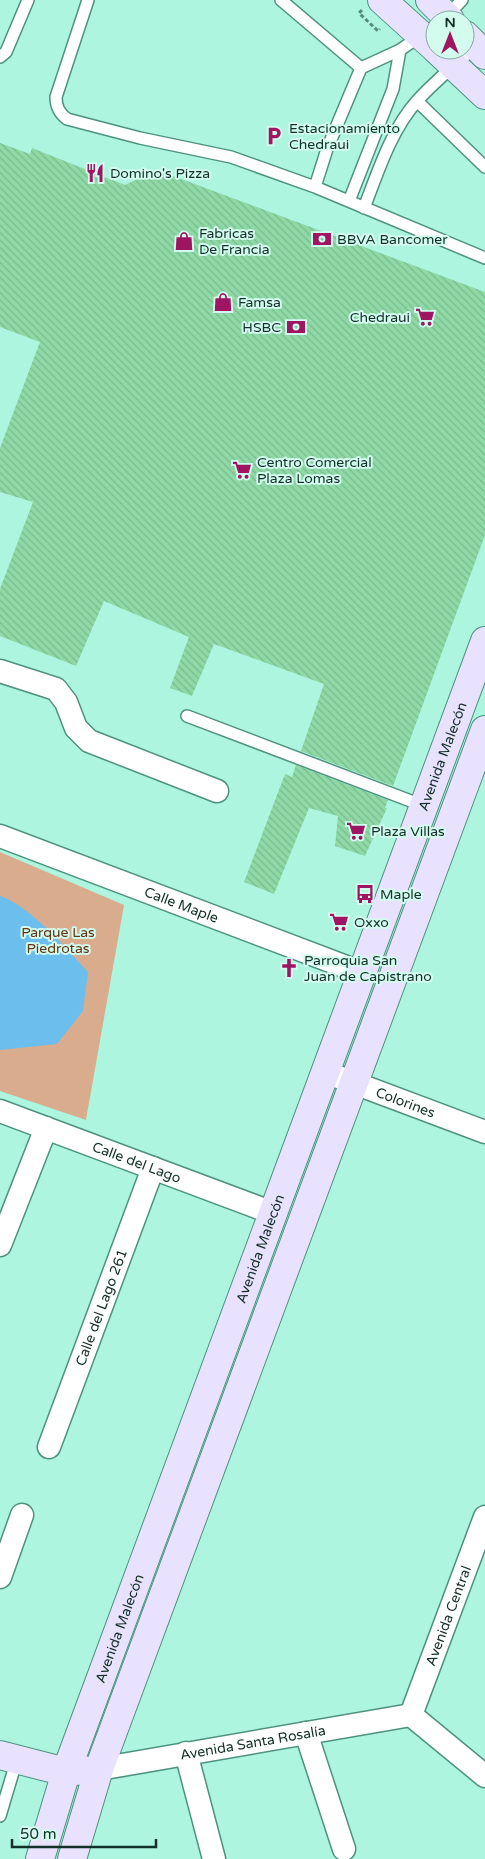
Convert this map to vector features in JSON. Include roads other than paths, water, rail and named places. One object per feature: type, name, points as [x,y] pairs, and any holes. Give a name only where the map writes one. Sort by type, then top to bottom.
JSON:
[{"type":"street","points":[[382,0],[425,22]]},
{"type":"street","points":[[463,60],[485,96]]},
{"type":"street","name":"Avenida Malecón","points":[[40,1859],[66,1772],[485,641]]},
{"type":"street","points":[[0,670],[56,689],[66,702],[76,728],[89,741],[217,791]]},
{"type":"street","points":[[72,1859],[99,1769],[485,730]]},
{"type":"street","name":"Calle Maple","points":[[0,836],[362,973]]},
{"type":"street","name":"Colorines","points":[[325,1072],[485,1132]]},
{"type":"street","name":"Calle del Lago","points":[[0,1111],[273,1213]]},
{"type":"street","points":[[0,1245],[46,1128]]},
{"type":"street","name":"Calle del Lago 261","points":[[49,1446],[153,1168]]},
{"type":"street","points":[[0,1577],[22,1515]]},
{"type":"street","name":"Avenida Central","points":[[411,1715],[485,1518]]},
{"type":"street","points":[[411,1715],[485,1776]]},
{"type":"street","name":"Avenida Santa Rosalía","points":[[9,1757],[66,1772],[99,1769],[411,1715]]},
{"type":"street","points":[[306,1732],[344,1850]]},
{"type":"street","points":[[186,1753],[214,1859]]},
{"type":"lane","points":[[0,57],[6,52],[28,0]]},
{"type":"lane","points":[[88,0],[56,97],[56,104],[62,116],[93,127],[231,157],[315,187],[485,258]]},
{"type":"lane","points":[[281,0],[361,68]]},
{"type":"lane","points":[[0,36],[11,41]]},
{"type":"lane","points":[[315,187],[327,149],[361,68],[425,42]]},
{"type":"lane","points":[[349,201],[393,89],[425,55]]},
{"type":"lane","points":[[364,208],[400,125],[417,101],[434,60]]},
{"type":"lane","points":[[417,101],[485,167]]},
{"type":"lane","points":[[187,716],[424,806]]},
{"type":"lane","points":[[0,1816],[9,1757]]},
{"type":"water","points":[[0,896],[23,908],[35,918],[59,940],[88,972],[83,1011],[57,1044],[0,1050]]},
{"type":"place","name":"Estacionamiento Chedraui","points":[[274,136]]},
{"type":"place","name":"Domino's Pizza","points":[[95,173]]},
{"type":"place","name":"BBVA Bancomer","points":[[322,239]]},
{"type":"place","name":"Fabricas De Francia","points":[[184,241]]},
{"type":"place","name":"Famsa","points":[[223,302]]},
{"type":"place","name":"Chedraui","points":[[425,317]]},
{"type":"place","name":"HSBC","points":[[296,327]]},
{"type":"place","name":"Centro Comercial Plaza Lomas","points":[[242,470]]},
{"type":"place","name":"Plaza Villas","points":[[356,831]]},
{"type":"place","name":"Maple","points":[[365,894]]},
{"type":"place","name":"Oxxo","points":[[339,922]]},
{"type":"place","name":"Parroquia San Juan de Capistrano","points":[[289,968]]},
{"type":"park label","name":"Parque Las Piedrotas","points":[[58,940]]}]
